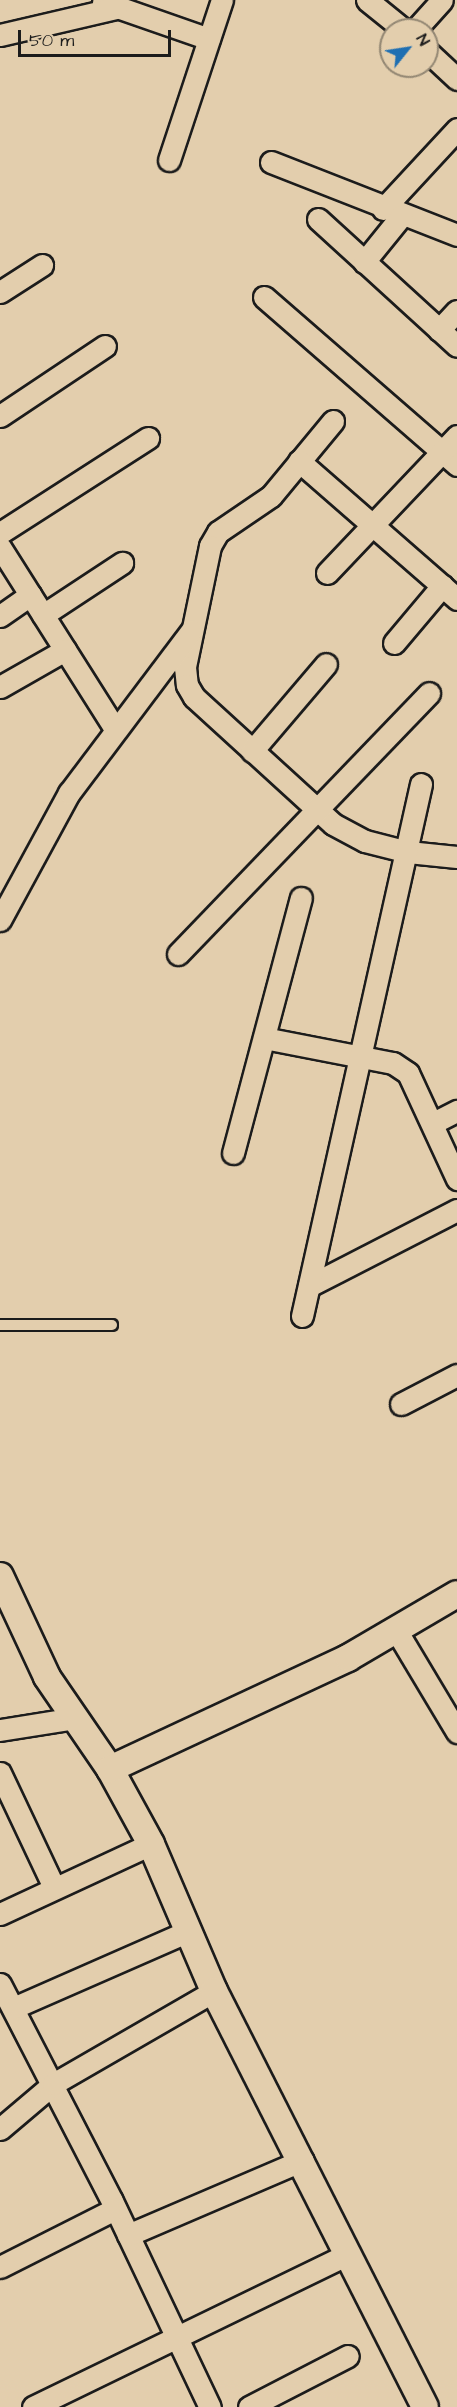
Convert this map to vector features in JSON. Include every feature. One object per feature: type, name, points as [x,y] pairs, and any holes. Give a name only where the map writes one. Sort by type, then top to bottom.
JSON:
[{"type":"street","points":[[169,160],[222,0]]},
{"type":"street","points":[[367,0],[389,18]]},
{"type":"street","points":[[426,18],[442,0]]},
{"type":"street","points":[[0,35],[108,4],[208,39]]},
{"type":"street","points":[[439,62],[457,79]]},
{"type":"street","points":[[364,262],[392,212],[457,129]]},
{"type":"street","points":[[271,162],[392,212],[457,235]]},
{"type":"street","points":[[318,219],[457,346]]},
{"type":"street","points":[[0,292],[42,266]]},
{"type":"street","points":[[264,297],[452,451],[327,573]]},
{"type":"street","points":[[439,330],[457,311]]},
{"type":"street","points":[[0,416],[105,346]]},
{"type":"street","points":[[333,421],[259,506],[218,532],[210,546],[185,668],[187,685],[194,697],[252,751],[346,833],[408,852],[457,857]]},
{"type":"street","points":[[0,533],[148,438]]},
{"type":"street","points":[[299,462],[449,592],[394,643]]},
{"type":"street","points":[[0,547],[115,729]]},
{"type":"street","points":[[43,615],[122,563]]},
{"type":"street","points":[[0,616],[30,595]]},
{"type":"street","points":[[0,920],[69,793],[193,628]]},
{"type":"street","points":[[0,687],[65,650]]},
{"type":"street","points":[[252,751],[326,664]]},
{"type":"street","points":[[178,954],[429,693]]},
{"type":"street","points":[[302,1316],[422,784]]},
{"type":"street","points":[[233,1153],[301,898]]},
{"type":"street","points":[[264,1038],[393,1063],[408,1073],[457,1179]]},
{"type":"street","points":[[433,1123],[457,1111]]},
{"type":"street","points":[[309,1286],[457,1210]]},
{"type":"street","points":[[401,1404],[457,1375]]},
{"type":"street","points":[[0,1582],[47,1677],[110,1770],[151,1844],[186,1932],[214,1991],[303,2160],[425,2407]]},
{"type":"street","points":[[110,1770],[309,1676],[396,1630],[457,1594]]},
{"type":"street","points":[[396,1630],[457,1732]]},
{"type":"street","points":[[0,1730],[76,1718]]},
{"type":"street","points":[[0,1773],[54,1887]]},
{"type":"street","points":[[0,1914],[151,1844]]},
{"type":"street","points":[[13,2008],[186,1932]]},
{"type":"street","points":[[0,1984],[128,2235],[210,2407]]},
{"type":"street","points":[[0,2129],[53,2084],[214,1991]]},
{"type":"street","points":[[128,2235],[303,2160]]},
{"type":"street","points":[[0,2267],[115,2209]]},
{"type":"street","points":[[33,2407],[348,2254]]},
{"type":"street","points":[[249,2407],[348,2356]]},
{"type":"lane","points":[[0,1325],[112,1325]]}]
